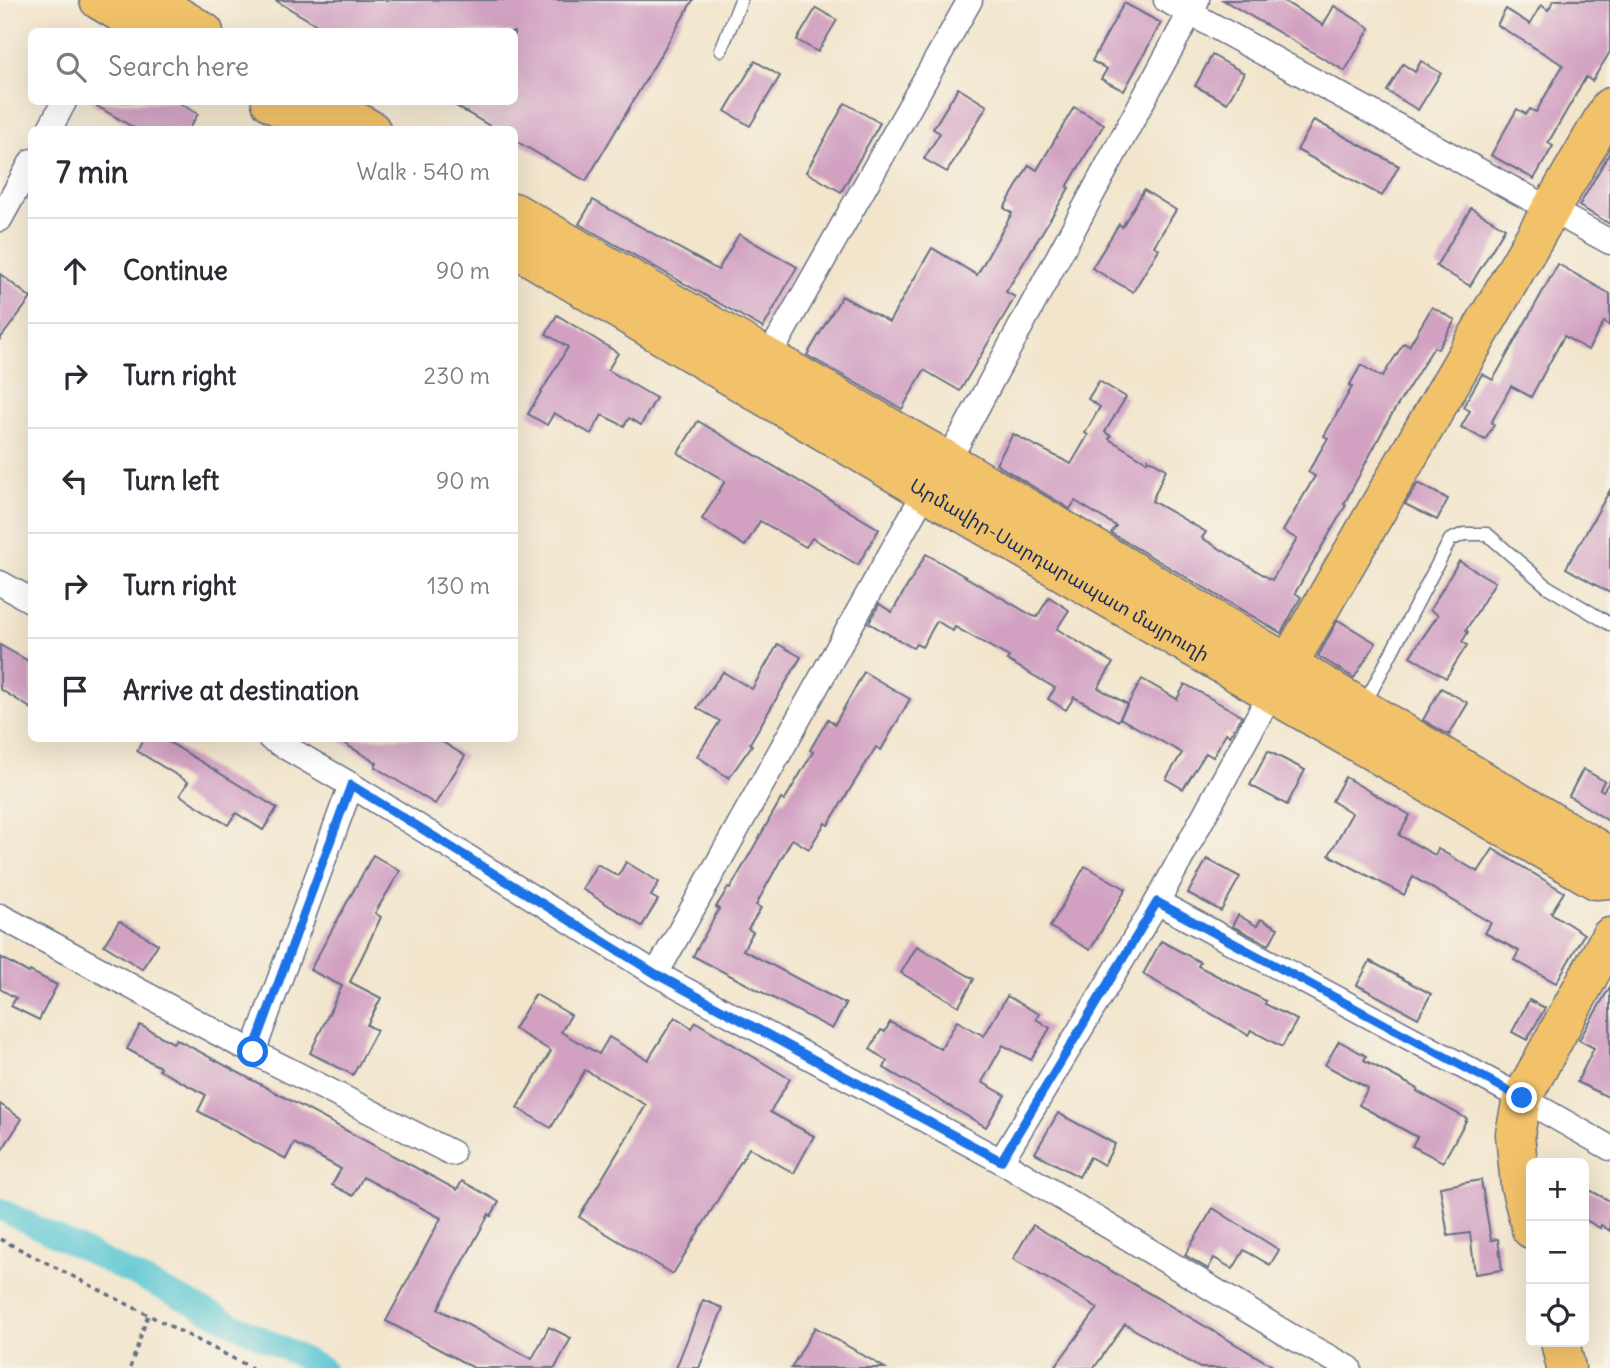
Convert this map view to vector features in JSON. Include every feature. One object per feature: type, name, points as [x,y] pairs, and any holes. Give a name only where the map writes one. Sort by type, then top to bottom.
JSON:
[{"type":"main road","points":[[151,0],[197,28]]},
{"type":"main road","points":[[105,13],[142,28]]},
{"type":"main road","points":[[276,105],[312,126]]},
{"type":"main road","points":[[328,105],[364,126]]},
{"type":"main road","points":[[1280,679],[1610,107]]},
{"type":"main road","name":"Արմավիր-Սարդարապատ մայրուղի","points":[[518,214],[948,461],[1280,679],[1596,880],[1610,879]]},
{"type":"main road","name":"Արմավիր-Սարդարապատ մայրուղի","points":[[518,249],[925,492],[1280,679],[1362,708],[1604,853],[1610,861]]},
{"type":"main road","points":[[1529,1221],[1520,1186],[1516,1134],[1522,1098],[1610,937]]},
{"type":"main road","points":[[1561,1347],[1566,1368]]},
{"type":"street","points":[[769,356],[970,0]]},
{"type":"street","points":[[1166,0],[1194,7],[1610,242]]},
{"type":"street","points":[[948,461],[1194,7]]},
{"type":"street","points":[[51,126],[62,105]]},
{"type":"street","points":[[0,219],[28,168]]},
{"type":"street","points":[[656,974],[925,492]]},
{"type":"street","points":[[0,583],[28,599]]},
{"type":"street","points":[[1001,1161],[1157,902],[1280,679]]},
{"type":"street","points":[[277,742],[656,974],[1001,1161],[1292,1337],[1349,1368]]},
{"type":"street","points":[[253,1052],[351,785]]},
{"type":"street","points":[[1157,902],[1610,1148]]},
{"type":"street","points":[[0,916],[253,1052],[452,1153]]},
{"type":"lane","points":[[721,50],[741,0]]},
{"type":"lane","points":[[1362,708],[1450,540],[1464,534],[1487,534],[1548,587],[1610,624]]},
{"type":"path","points":[[0,1239],[252,1368]]},
{"type":"path","points":[[130,1368],[148,1315]]},
{"type":"building","points":[[275,0],[693,0],[586,181],[518,142],[518,126],[490,126],[454,105],[518,105],[518,28],[322,28]]},
{"type":"building","points":[[1223,0],[1282,0],[1323,25],[1334,6],[1370,28],[1345,71]]},
{"type":"building","points":[[1554,0],[1610,0],[1610,52],[1592,81],[1586,77],[1548,143],[1553,146],[1534,179],[1491,155],[1517,109],[1526,114],[1530,109],[1536,112],[1563,65],[1497,25],[1506,9],[1530,24],[1541,5],[1548,10]]},
{"type":"building","points":[[1124,3],[1161,23],[1124,91],[1101,79],[1107,69],[1092,61]]},
{"type":"building","points":[[816,8],[837,20],[818,52],[797,40]]},
{"type":"building","points":[[1212,55],[1244,73],[1227,103],[1195,86]]},
{"type":"building","points":[[755,61],[780,76],[750,126],[725,111]]},
{"type":"building","points":[[1421,61],[1441,73],[1418,110],[1387,91],[1403,64],[1415,72]]},
{"type":"building","points":[[958,88],[987,106],[947,172],[924,159],[940,133],[933,129]]},
{"type":"building","points":[[845,103],[880,123],[841,192],[806,172]]},
{"type":"building","points":[[95,105],[183,105],[198,114],[190,126],[131,126]]},
{"type":"building","points":[[1074,107],[1104,124],[1006,292],[1015,297],[960,391],[924,370],[902,409],[807,355],[842,296],[889,322],[932,248],[977,275],[1012,213],[1004,208],[1029,165],[1037,170]]},
{"type":"building","points":[[1314,120],[1399,166],[1382,196],[1297,150]]},
{"type":"building","points":[[1610,152],[1610,224],[1579,206]]},
{"type":"building","points":[[1144,190],[1176,210],[1154,246],[1159,249],[1133,292],[1092,268],[1119,224],[1122,227]]},
{"type":"building","points":[[593,200],[718,270],[739,234],[797,267],[763,328],[579,224]]},
{"type":"building","points":[[1471,208],[1505,228],[1470,286],[1436,266]]},
{"type":"building","points":[[1558,264],[1610,294],[1610,326],[1604,322],[1588,350],[1564,336],[1531,397],[1511,386],[1485,440],[1461,427],[1470,411],[1463,407],[1482,374],[1493,380]]},
{"type":"building","points":[[0,274],[28,296],[28,302],[0,339]]},
{"type":"building","points":[[1432,307],[1455,320],[1438,349],[1434,347],[1389,419],[1344,504],[1346,505],[1295,593],[1301,597],[1281,633],[1111,533],[1116,526],[1075,501],[1070,509],[996,464],[1013,434],[1071,464],[1100,407],[1088,399],[1099,381],[1126,397],[1105,432],[1111,436],[1109,439],[1147,462],[1148,459],[1166,469],[1152,501],[1206,532],[1202,538],[1272,580],[1297,539],[1283,531],[1315,476],[1308,472],[1328,438],[1324,436],[1352,387],[1349,386],[1361,365],[1382,377],[1404,343],[1409,346]]},
{"type":"building","points":[[557,315],[618,353],[608,370],[656,398],[641,425],[629,418],[624,426],[602,415],[591,434],[554,413],[547,425],[528,414],[568,347],[546,334]]},
{"type":"building","points":[[698,421],[879,529],[858,565],[812,538],[806,547],[760,521],[745,546],[702,519],[725,481],[678,453]]},
{"type":"building","points":[[1418,483],[1448,499],[1437,520],[1405,504]]},
{"type":"building","points":[[1610,490],[1610,593],[1566,568]]},
{"type":"building","points":[[926,554],[1033,616],[1037,617],[1049,597],[1069,610],[1057,629],[1113,663],[1098,688],[1127,704],[1118,721],[1074,697],[1066,710],[1048,699],[1055,688],[1007,660],[1009,657],[955,627],[953,631],[937,621],[922,647],[916,644],[913,648],[869,623],[879,604],[892,612]]},
{"type":"building","points":[[1459,561],[1495,582],[1466,630],[1468,632],[1462,642],[1467,645],[1446,678],[1410,656],[1438,615],[1430,610]]},
{"type":"building","points":[[1338,620],[1376,643],[1354,678],[1318,656]]},
{"type":"building","points":[[778,644],[801,657],[750,743],[752,745],[729,778],[697,756],[720,721],[697,708],[723,672],[752,689]]},
{"type":"building","points":[[0,645],[28,661],[28,706],[0,689]]},
{"type":"building","points":[[864,672],[910,699],[881,750],[876,747],[828,825],[825,823],[809,849],[792,839],[756,905],[761,908],[748,929],[753,932],[743,950],[846,1004],[832,1029],[693,956],[719,909],[716,907],[728,888],[730,889],[781,799],[784,801],[813,752],[810,750],[828,719],[835,724]]},
{"type":"building","points":[[1142,679],[1177,699],[1185,684],[1242,716],[1230,736],[1226,733],[1213,757],[1206,753],[1183,789],[1166,779],[1182,753],[1120,718]]},
{"type":"building","points":[[1441,688],[1468,703],[1449,735],[1423,720]]},
{"type":"building","points":[[142,742],[169,742],[277,808],[263,830],[236,813],[228,825],[180,795],[188,782],[137,751]]},
{"type":"building","points":[[342,742],[442,742],[465,756],[435,804],[375,767],[377,763]]},
{"type":"building","points":[[1268,751],[1305,770],[1287,805],[1250,785]]},
{"type":"building","points":[[1583,769],[1604,781],[1600,789],[1603,791],[1610,781],[1610,822],[1569,796]]},
{"type":"building","points":[[1345,777],[1410,815],[1399,835],[1435,855],[1438,849],[1478,872],[1493,849],[1564,892],[1551,913],[1584,934],[1556,983],[1514,960],[1519,951],[1485,933],[1491,923],[1413,877],[1404,895],[1329,855],[1352,813],[1332,801]]},
{"type":"building","points":[[373,855],[400,871],[375,913],[381,917],[350,982],[381,998],[367,1025],[377,1030],[353,1075],[310,1053],[342,986],[310,970]]},
{"type":"building","points":[[1207,859],[1240,877],[1221,911],[1188,893]]},
{"type":"building","points":[[626,862],[659,882],[651,896],[658,900],[642,926],[582,889],[597,864],[618,876]]},
{"type":"building","points":[[1085,866],[1126,889],[1090,950],[1050,927]]},
{"type":"building","points":[[1238,915],[1257,926],[1261,919],[1278,928],[1269,945],[1232,926]]},
{"type":"building","points":[[119,921],[158,944],[142,969],[104,945]]},
{"type":"building","points":[[1161,941],[1200,962],[1198,966],[1297,1020],[1282,1047],[1251,1030],[1248,1035],[1143,974]]},
{"type":"building","points":[[917,946],[974,979],[959,1006],[901,973]]},
{"type":"building","points":[[0,957],[57,985],[39,1020],[11,1006],[16,998],[0,989]]},
{"type":"building","points":[[1370,961],[1431,994],[1418,1018],[1357,985]]},
{"type":"building","points":[[1610,987],[1610,1098],[1577,1082],[1594,1048],[1579,1040]]},
{"type":"building","points":[[535,994],[571,1015],[561,1032],[599,1054],[609,1037],[648,1060],[675,1017],[692,1028],[696,1022],[790,1079],[770,1112],[814,1136],[794,1173],[749,1148],[673,1274],[579,1217],[646,1105],[585,1070],[551,1128],[517,1108],[551,1051],[514,1029]]},
{"type":"building","points":[[1007,996],[1039,1014],[1036,1019],[1050,1028],[1031,1060],[1003,1045],[982,1082],[1005,1095],[986,1127],[884,1068],[887,1061],[870,1049],[881,1030],[885,1032],[890,1022],[941,1049],[957,1021],[984,1036]]},
{"type":"building","points":[[1529,1000],[1545,1008],[1527,1040],[1512,1032]]},
{"type":"building","points":[[140,1025],[173,1043],[176,1039],[457,1190],[462,1181],[499,1202],[491,1216],[489,1214],[438,1309],[532,1359],[549,1327],[571,1338],[555,1368],[474,1368],[386,1321],[441,1218],[363,1177],[353,1196],[332,1185],[341,1169],[294,1143],[286,1159],[198,1111],[206,1095],[127,1049]]},
{"type":"building","points":[[1339,1041],[1366,1056],[1364,1060],[1467,1119],[1443,1162],[1412,1146],[1417,1137],[1359,1105],[1368,1088],[1325,1065]]},
{"type":"building","points":[[0,1104],[22,1119],[0,1153]]},
{"type":"building","points":[[1058,1113],[1115,1144],[1104,1165],[1090,1157],[1079,1177],[1035,1153]]},
{"type":"building","points":[[1481,1180],[1491,1240],[1498,1239],[1502,1270],[1475,1274],[1470,1233],[1448,1236],[1440,1187]]},
{"type":"building","points":[[1589,1190],[1610,1201],[1610,1231],[1601,1225],[1600,1228],[1589,1222]]},
{"type":"building","points":[[1213,1208],[1279,1250],[1270,1265],[1244,1250],[1233,1269],[1214,1258],[1208,1269],[1185,1255]]},
{"type":"building","points":[[1033,1225],[1276,1368],[1200,1368],[1125,1324],[1094,1368],[1054,1368],[1098,1308],[1013,1259]]},
{"type":"building","points":[[703,1300],[723,1308],[699,1368],[676,1368]]},
{"type":"building","points":[[815,1327],[885,1368],[791,1368]]},
{"type":"waterway","points":[[0,1209],[323,1368]]},
{"type":"route","points":[[253,1052],[351,785],[656,974],[1001,1161],[1157,902],[1522,1098]]}]
